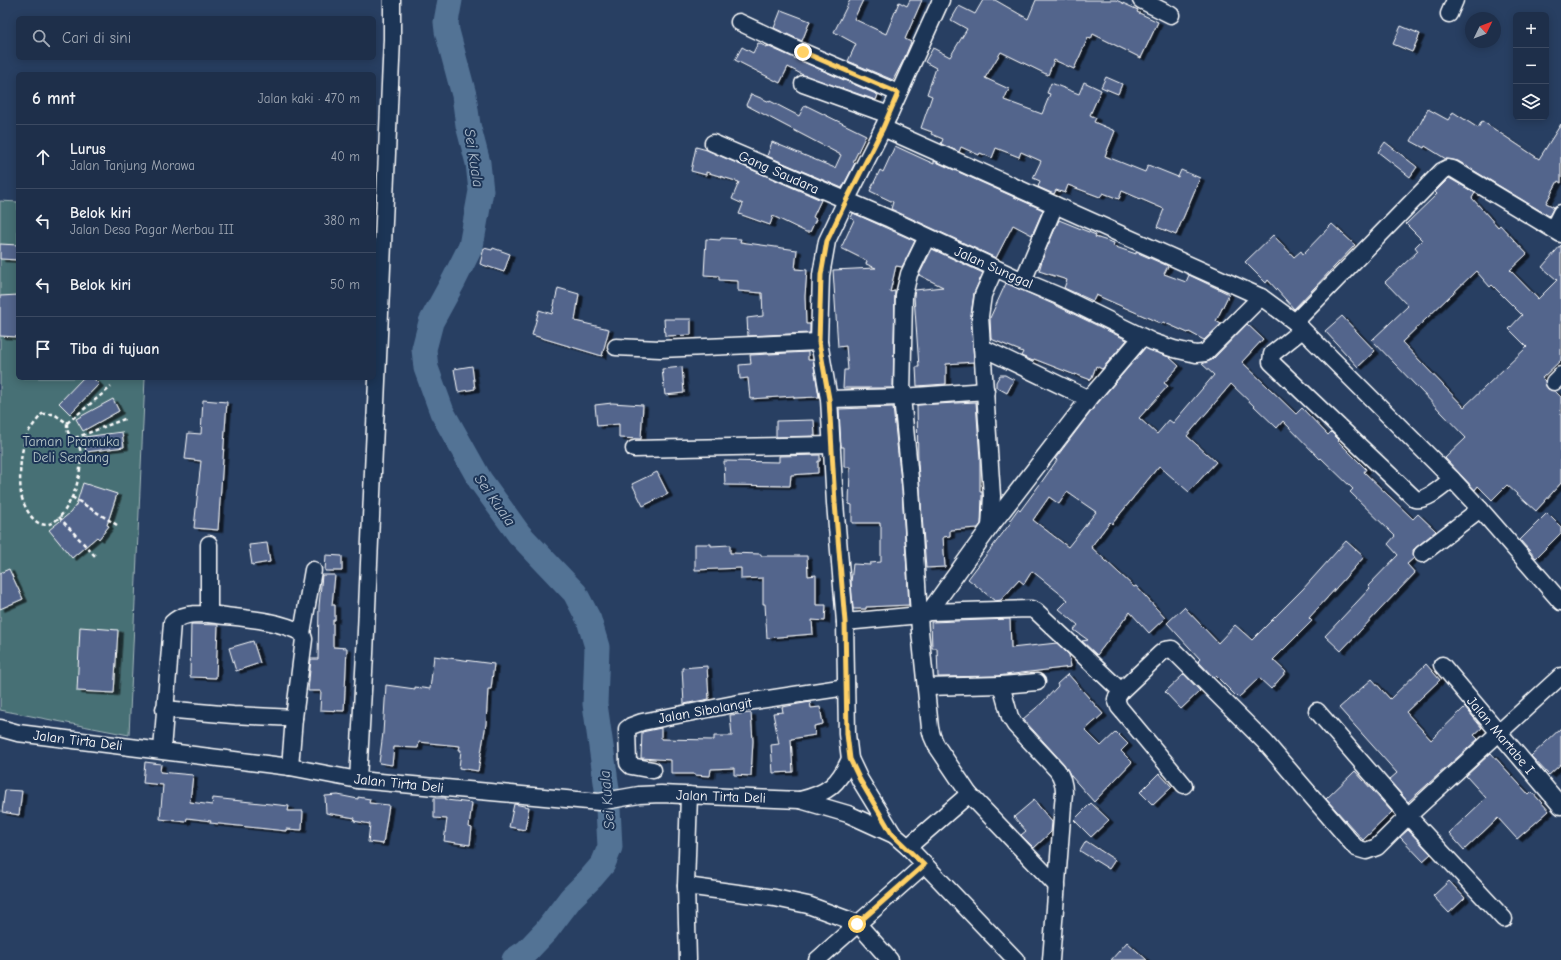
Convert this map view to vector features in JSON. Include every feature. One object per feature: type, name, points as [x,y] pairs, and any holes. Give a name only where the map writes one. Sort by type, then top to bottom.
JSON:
[{"type":"street","points":[[358,780],[389,111],[392,0]]},
{"type":"street","points":[[942,0],[886,122],[827,241],[821,275],[819,342],[829,399],[835,503],[845,622],[847,734],[850,759],[860,780],[892,834],[908,848],[1016,960]]},
{"type":"street","points":[[1141,0],[1170,15]]},
{"type":"street","points":[[740,22],[803,52],[898,93]]},
{"type":"street","points":[[803,84],[886,122],[1055,205],[1261,297],[1299,326],[1452,480],[1480,509],[1561,602]]},
{"type":"street","name":"Gang Saudara","points":[[713,142],[846,201]]},
{"type":"street","points":[[1452,480],[1426,498],[1419,500],[1415,499],[1272,362],[1272,354],[1442,171],[1448,168],[1557,232],[1561,213]]},
{"type":"street","name":"Jalan Sunggal","points":[[846,201],[890,219],[1023,281],[1059,296],[1142,337],[1174,349],[1196,354],[1205,353],[1261,297]]},
{"type":"street","points":[[1023,281],[1055,205]]},
{"type":"street","points":[[927,237],[909,274],[904,295],[902,397],[924,613],[926,687],[932,736],[969,794],[1057,886]]},
{"type":"street","points":[[990,527],[992,496],[981,305],[983,295],[996,268]]},
{"type":"street","points":[[924,613],[1089,399],[1142,337]]},
{"type":"street","points":[[616,347],[667,349],[819,342]]},
{"type":"street","points":[[983,348],[1089,399]]},
{"type":"street","points":[[829,399],[902,397],[986,391]]},
{"type":"street","points":[[634,449],[832,445]]},
{"type":"street","points":[[1422,554],[1480,509]]},
{"type":"street","points":[[209,544],[209,614]]},
{"type":"street","points":[[290,768],[294,718],[304,639],[302,633],[313,570]]},
{"type":"street","points":[[845,622],[924,613],[1030,609],[1036,611],[1121,691]]},
{"type":"street","points":[[162,750],[172,623],[178,617],[190,614],[209,614],[278,624],[290,627],[302,633]]},
{"type":"street","points":[[1184,785],[1119,708],[1116,699],[1121,691],[1165,650],[1172,649],[1265,742],[1356,848],[1366,851],[1377,847],[1408,816],[1561,676]]},
{"type":"street","name":"Jalan Martabe I","points":[[1442,665],[1561,806]]},
{"type":"street","points":[[926,687],[1001,685],[1037,682]]},
{"type":"street","points":[[1001,685],[1010,717],[1015,725],[1057,770],[1062,777],[1064,785],[1051,960]]},
{"type":"street","name":"Jalan Sibolangit","points":[[642,795],[648,769],[631,766],[628,763],[627,729],[631,726],[642,722],[734,704],[846,687]]},
{"type":"street","points":[[164,710],[294,718]]},
{"type":"street","points":[[1317,711],[1408,816],[1504,919]]},
{"type":"street","name":"Jalan Tirta Deli","points":[[0,728],[28,734],[162,750],[290,768],[358,780],[599,802],[642,795],[689,795],[800,800],[848,814],[892,834]]},
{"type":"street","name":"Jalan Tirta Deli","points":[[800,800],[817,796],[831,787],[843,774],[850,759]]},
{"type":"street","points":[[908,848],[969,794]]},
{"type":"street","points":[[688,960],[686,886],[689,795]]},
{"type":"street","points":[[816,960],[924,865]]},
{"type":"street","points":[[686,886],[791,900],[808,905],[857,924],[890,960]]},
{"type":"path","points":[[67,423],[112,387]]},
{"type":"path","points":[[42,414],[54,414],[67,423],[68,432],[75,438],[80,449],[80,467],[72,497],[66,510],[60,517],[49,524],[42,524],[36,521],[30,514],[22,495],[21,467],[25,442],[29,432],[42,414]]},
{"type":"path","points":[[75,438],[127,418]]},
{"type":"path","points":[[72,497],[117,525]]},
{"type":"path","points":[[60,517],[95,556]]},
{"type":"green space","name":"Taman Pramuka Deli Serdang","points":[[0,201],[16,202],[16,380],[145,380],[129,735],[0,710]]},
{"type":"building","points":[[850,0],[863,0],[854,19],[886,34],[899,2],[907,6],[910,0],[922,0],[905,39],[911,42],[893,80],[848,61],[856,44],[834,32]]},
{"type":"building","points":[[983,0],[995,0],[1028,19],[1036,0],[1116,0],[1138,10],[1137,12],[1158,22],[1141,58],[1093,34],[1091,39],[1088,38],[1074,69],[1054,60],[1048,75],[1001,52],[985,78],[1009,89],[1004,100],[1042,114],[1050,94],[1047,93],[1051,83],[1079,94],[1084,82],[1101,90],[1090,115],[1096,118],[1094,122],[1115,131],[1105,156],[1145,172],[1148,165],[1178,177],[1181,170],[1200,178],[1176,235],[1157,227],[1164,209],[1122,191],[1119,199],[1103,193],[1100,197],[1068,185],[1065,193],[1056,190],[1054,194],[1038,187],[1040,181],[1033,178],[1041,161],[1021,152],[1019,157],[996,148],[992,158],[980,153],[979,155],[961,147],[959,152],[941,144],[943,139],[931,134],[932,132],[921,128],[932,96],[927,94],[936,68],[925,62],[933,48],[950,57],[967,29],[951,20],[959,6],[975,14]]},
{"type":"building","points":[[781,10],[810,21],[802,41],[774,28]]},
{"type":"building","points":[[1401,26],[1420,34],[1412,52],[1393,44]]},
{"type":"building","points":[[758,43],[878,95],[876,100],[803,75],[788,67],[780,83],[735,60],[742,47],[753,53]]},
{"type":"building","points":[[1106,77],[1122,84],[1118,94],[1101,87]]},
{"type":"building","points":[[751,94],[770,101],[799,116],[805,105],[866,135],[853,162],[855,163],[842,188],[767,156],[772,142],[835,168],[841,155],[746,105]]},
{"type":"building","points":[[1428,109],[1448,120],[1453,112],[1478,128],[1482,121],[1539,159],[1561,124],[1561,183],[1558,181],[1546,203],[1554,207],[1549,216],[1458,161],[1446,159],[1425,146],[1424,148],[1411,141]]},
{"type":"building","points":[[1385,142],[1417,167],[1410,177],[1378,152]]},
{"type":"building","points":[[895,146],[934,164],[934,161],[1043,210],[1032,235],[1013,225],[996,258],[891,209],[893,202],[870,191],[880,170],[883,172]]},
{"type":"building","points":[[696,147],[707,150],[821,200],[813,217],[816,219],[810,232],[806,232],[773,216],[770,225],[739,214],[743,204],[732,199],[739,182],[706,172],[706,175],[691,171]]},
{"type":"building","points":[[1449,178],[1475,193],[1472,198],[1498,227],[1500,225],[1527,254],[1510,270],[1538,299],[1557,280],[1542,267],[1561,245],[1561,360],[1542,378],[1548,389],[1555,391],[1561,397],[1561,483],[1536,511],[1507,485],[1492,500],[1478,486],[1475,490],[1445,458],[1466,438],[1372,340],[1408,306],[1385,282],[1418,251],[1415,247],[1422,240],[1406,224],[1437,194],[1435,192]],"holes":[[[1476,271],[1490,287],[1492,285],[1522,315],[1509,329],[1527,347],[1464,407],[1402,342]]]},
{"type":"building","points":[[853,213],[915,241],[902,267],[896,266],[890,292],[895,291],[893,388],[843,388],[844,370],[848,370],[846,346],[838,347],[833,270],[876,268],[866,264],[867,261],[841,248],[854,220],[851,218]]},
{"type":"building","points":[[1059,220],[1096,235],[1095,237],[1114,243],[1113,246],[1136,254],[1136,252],[1168,266],[1164,274],[1186,282],[1189,275],[1229,294],[1216,321],[1221,324],[1204,340],[1189,332],[1188,333],[1163,322],[1162,324],[1096,295],[1093,301],[1064,288],[1067,280],[1039,271],[1044,254]]},
{"type":"building","points":[[1332,224],[1355,245],[1294,309],[1268,280],[1266,283],[1245,262],[1273,235],[1294,257],[1301,251],[1303,254]]},
{"type":"building","points":[[721,238],[741,239],[740,242],[797,250],[795,269],[807,270],[805,296],[806,324],[810,324],[810,333],[748,336],[747,318],[763,316],[762,293],[738,291],[738,281],[719,280],[719,276],[704,275],[706,239],[720,240]]},
{"type":"building","points":[[0,244],[16,245],[16,260],[0,259]]},
{"type":"building","points":[[484,248],[492,250],[493,248],[510,254],[504,272],[480,264]]},
{"type":"building","points":[[932,249],[983,273],[974,293],[971,315],[974,362],[946,364],[946,384],[917,386],[916,367],[919,367],[914,296],[915,290],[943,287],[919,275]]},
{"type":"building","points":[[1006,283],[1127,340],[1102,369],[1096,366],[1091,380],[1034,359],[1033,361],[1021,356],[1023,352],[991,339],[990,318]]},
{"type":"building","points":[[558,288],[579,294],[575,321],[609,329],[602,356],[532,335],[539,310],[552,314]]},
{"type":"building","points":[[16,295],[16,337],[0,336],[0,296]]},
{"type":"building","points":[[1342,316],[1375,351],[1358,367],[1325,331]]},
{"type":"building","points":[[664,319],[691,319],[691,335],[665,336]]},
{"type":"building","points":[[1247,324],[1263,339],[1242,362],[1296,414],[1302,408],[1328,435],[1331,432],[1366,469],[1364,472],[1413,519],[1418,514],[1436,531],[1413,550],[1414,558],[1407,564],[1415,573],[1341,651],[1325,636],[1370,588],[1368,586],[1398,555],[1388,544],[1395,536],[1350,492],[1353,489],[1321,458],[1320,459],[1283,421],[1277,428],[1231,384],[1187,436],[1216,462],[1189,492],[1159,466],[1112,524],[1110,522],[1091,547],[1134,587],[1136,586],[1165,618],[1149,633],[1130,612],[1097,655],[1082,641],[1088,640],[1074,630],[1078,625],[1059,609],[1068,600],[1032,571],[1024,584],[1019,580],[1001,600],[995,601],[968,579],[1012,521],[1010,520],[1018,509],[1020,511],[1043,480],[1057,460],[1055,459],[1096,405],[1145,348],[1169,357],[1179,366],[1164,383],[1168,386],[1139,418],[1157,434],[1169,420],[1173,423],[1214,375],[1202,364],[1212,360]],"holes":[[[1067,492],[1096,512],[1068,547],[1033,520],[1049,497],[1059,504]]]},
{"type":"building","points":[[808,352],[808,360],[813,360],[819,397],[794,398],[794,396],[750,399],[748,378],[740,379],[739,365],[751,364],[750,355]]},
{"type":"building","points":[[472,366],[475,389],[458,392],[454,369]]},
{"type":"building","points":[[682,367],[684,393],[665,395],[662,369]]},
{"type":"building","points":[[1000,375],[1005,375],[1014,380],[1007,393],[996,387],[996,382]]},
{"type":"building","points":[[81,380],[95,380],[99,384],[70,414],[59,403]]},
{"type":"building","points":[[113,399],[119,411],[83,431],[76,419]]},
{"type":"building","points":[[203,400],[227,402],[218,530],[194,528],[201,461],[185,459],[188,433],[201,434]]},
{"type":"building","points":[[976,402],[980,459],[980,492],[982,492],[981,524],[978,528],[950,530],[950,536],[943,537],[945,567],[926,568],[918,463],[917,405]]},
{"type":"building","points":[[612,403],[643,405],[641,439],[619,438],[619,424],[597,426],[595,405]]},
{"type":"building","points":[[893,407],[902,490],[909,605],[853,609],[851,582],[853,564],[870,565],[870,563],[881,562],[881,526],[880,523],[852,523],[852,505],[849,504],[850,467],[844,467],[844,447],[841,447],[839,409]]},
{"type":"building","points":[[814,420],[815,436],[776,437],[776,421]]},
{"type":"building","points":[[122,432],[124,447],[86,452],[84,437]]},
{"type":"building","points":[[820,455],[820,461],[818,461],[818,473],[791,475],[790,486],[725,485],[724,461],[779,462],[779,456]]},
{"type":"building","points":[[657,472],[668,494],[643,506],[632,484]]},
{"type":"building","points":[[83,483],[117,494],[107,525],[109,526],[99,539],[97,537],[72,558],[49,530],[70,513],[76,505]]},
{"type":"building","points":[[1547,513],[1561,527],[1561,533],[1536,558],[1520,540]]},
{"type":"building","points":[[1346,541],[1364,557],[1309,618],[1312,621],[1273,660],[1286,672],[1271,689],[1259,678],[1238,698],[1216,676],[1214,678],[1198,661],[1200,659],[1167,623],[1184,607],[1218,643],[1235,625],[1252,640],[1303,589]]},
{"type":"building","points":[[267,543],[270,562],[252,565],[249,545]]},
{"type":"building","points":[[695,544],[711,544],[711,546],[730,545],[730,553],[761,554],[761,556],[807,556],[808,576],[816,575],[816,605],[826,605],[825,621],[812,620],[813,634],[767,638],[765,604],[763,604],[763,578],[741,579],[741,568],[695,570]]},
{"type":"building","points":[[326,555],[342,556],[342,571],[325,571]]},
{"type":"building","points":[[9,569],[23,599],[0,609],[0,573]]},
{"type":"building","points":[[322,575],[335,575],[332,605],[335,605],[335,620],[333,620],[333,647],[347,648],[344,711],[320,710],[321,691],[308,691],[311,659],[318,659],[319,606]]},
{"type":"building","points":[[1010,619],[1011,648],[1057,643],[1069,655],[1071,667],[997,676],[938,677],[937,648],[932,648],[931,622]]},
{"type":"building","points":[[191,624],[218,625],[216,678],[190,677]]},
{"type":"building","points":[[80,627],[118,630],[114,693],[77,691]]},
{"type":"building","points":[[253,641],[260,663],[236,671],[229,648]]},
{"type":"building","points":[[434,656],[494,664],[491,689],[488,689],[486,724],[478,771],[459,768],[460,746],[419,742],[418,748],[394,747],[392,765],[379,763],[383,733],[386,685],[415,689],[415,687],[430,689]]},
{"type":"building","points":[[1426,664],[1440,680],[1406,712],[1431,740],[1465,707],[1482,728],[1474,735],[1478,739],[1408,802],[1389,780],[1397,773],[1339,708],[1372,679],[1390,699]]},
{"type":"building","points":[[707,666],[709,699],[684,704],[682,668]]},
{"type":"building","points":[[1068,674],[1103,714],[1085,730],[1101,746],[1116,732],[1128,744],[1121,751],[1132,762],[1094,802],[1071,776],[1064,764],[1023,719],[1042,703],[1058,686],[1057,684]]},
{"type":"building","points":[[1184,674],[1200,691],[1181,709],[1165,692]]},
{"type":"building","points":[[810,702],[811,708],[820,707],[823,724],[814,726],[815,735],[791,739],[793,772],[773,773],[771,745],[779,744],[773,713],[783,712],[782,707]]},
{"type":"building","points":[[751,713],[753,741],[751,776],[734,775],[734,768],[711,769],[710,776],[671,774],[671,760],[641,758],[642,732],[661,728],[661,739],[714,740],[714,736],[732,736],[730,715]]},
{"type":"building","points":[[1561,728],[1561,764],[1549,775],[1531,756]]},
{"type":"building","points":[[1491,753],[1529,795],[1532,792],[1549,811],[1517,839],[1498,818],[1464,850],[1449,833],[1486,798],[1466,776]]},
{"type":"building","points":[[145,762],[161,764],[160,772],[193,775],[190,802],[212,805],[213,798],[289,806],[288,811],[303,811],[302,830],[286,829],[286,831],[210,823],[211,821],[187,818],[186,822],[160,819],[163,785],[143,783]]},
{"type":"building","points":[[1355,771],[1392,812],[1363,840],[1326,799]]},
{"type":"building","points":[[1159,773],[1172,787],[1153,805],[1140,792]]},
{"type":"building","points":[[5,790],[22,791],[19,815],[2,812]]},
{"type":"building","points":[[338,795],[358,799],[358,797],[370,799],[369,803],[389,805],[383,844],[368,842],[370,824],[354,821],[355,818],[326,813],[325,796]]},
{"type":"building","points":[[434,798],[446,798],[446,800],[472,803],[469,827],[472,828],[470,845],[444,841],[447,819],[434,818]]},
{"type":"building","points":[[1034,800],[1052,822],[1051,832],[1034,848],[1021,835],[1026,831],[1014,817]]},
{"type":"building","points":[[1091,803],[1109,820],[1091,837],[1074,820]]},
{"type":"building","points":[[514,804],[529,807],[525,830],[509,827]]},
{"type":"building","points":[[1408,830],[1431,854],[1423,861],[1400,837]]},
{"type":"building","points":[[1086,841],[1115,860],[1109,869],[1080,851]]},
{"type":"building","points":[[1449,881],[1465,898],[1449,913],[1433,896]]},
{"type":"building","points":[[1127,942],[1147,960],[1111,960]]},
{"type":"waterway","name":"Sei Kuala","points":[[450,0],[446,22],[447,31],[464,95],[468,125],[478,163],[481,191],[471,246],[431,322],[424,349],[426,368],[442,412],[480,480],[519,534],[575,593],[589,620],[597,647],[595,704],[607,789],[610,847],[603,864],[571,898],[546,931],[526,952],[514,960]]},
{"type":"route","points":[[803,52],[898,93],[883,128],[827,241],[821,275],[819,342],[829,399],[835,503],[845,622],[847,734],[850,759],[860,780],[892,834],[924,865],[857,924]]}]
